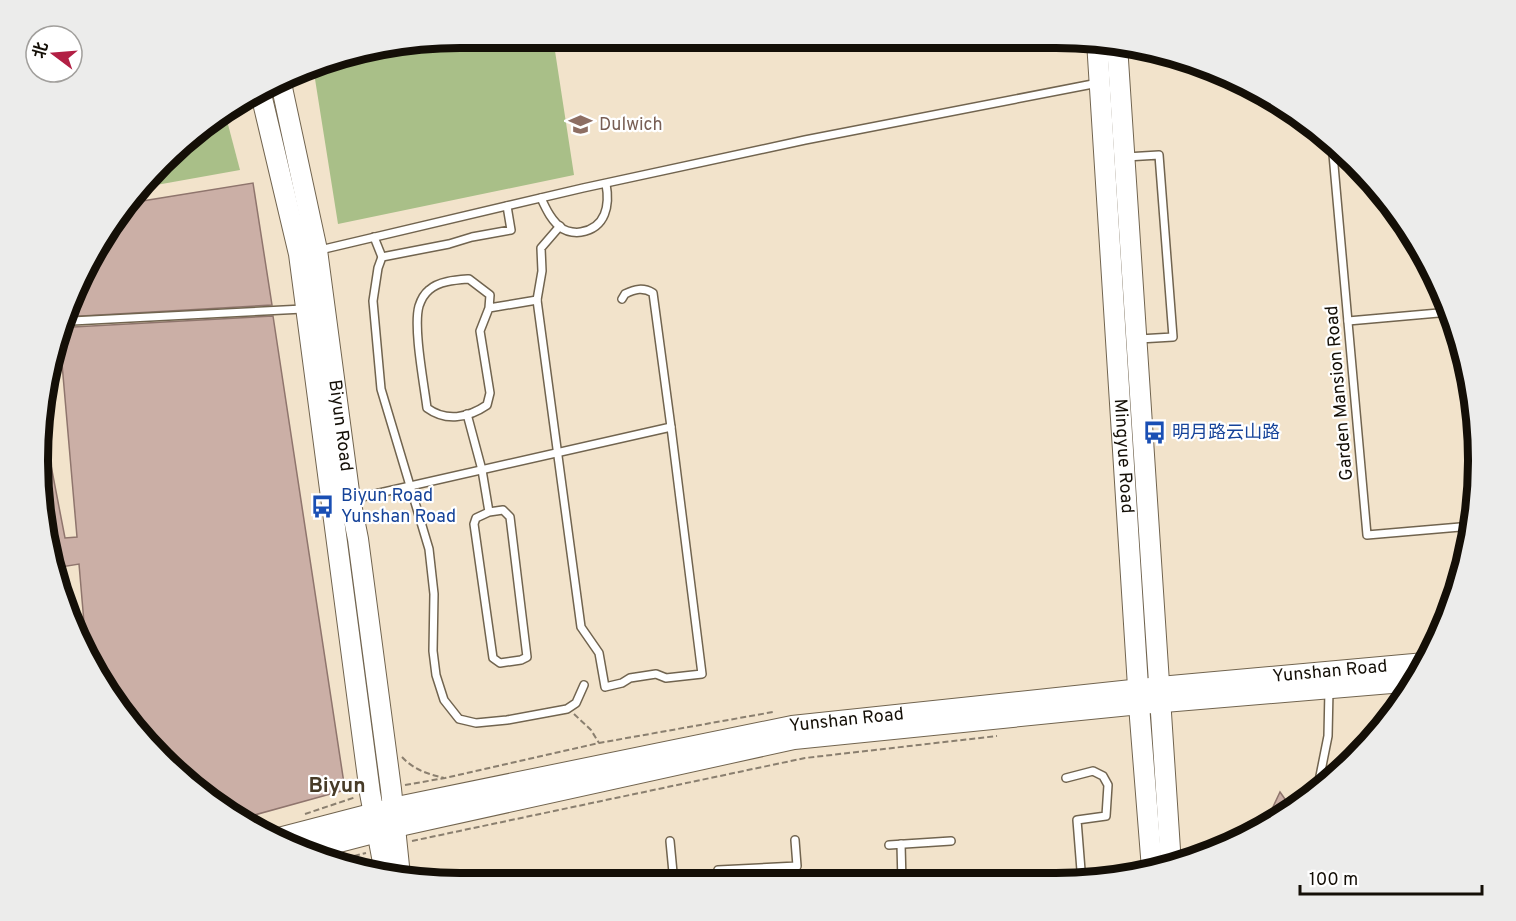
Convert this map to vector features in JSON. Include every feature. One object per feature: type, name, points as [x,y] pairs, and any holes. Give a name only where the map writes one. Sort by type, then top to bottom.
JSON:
[{"type":"street","name":"Mingyue Road","points":[[1098,51],[1151,861]]},
{"type":"street","name":"Mingyue Road","points":[[1118,53],[1170,856]]},
{"type":"street","name":"Biyun Road","points":[[281,89],[317,250],[350,499],[360,551],[386,829],[385,866]]},
{"type":"street","name":"Biyun Road","points":[[262,99],[299,254],[386,829],[397,868]]},
{"type":"street","name":"Yunshan Road","points":[[318,847],[386,829],[794,740],[1414,664]]},
{"type":"street","name":"Yunshan Road","points":[[1160,695],[1329,688],[1403,682]]},
{"type":"street","name":"Yunshan Road","points":[[292,837],[386,829]]},
{"type":"lane","points":[[317,250],[805,140],[1100,82]]},
{"type":"lane","points":[[1124,157],[1159,155],[1173,337],[1136,340]]},
{"type":"lane","name":"Garden Mansion Road","points":[[1333,156],[1367,535],[1462,527]]},
{"type":"lane","points":[[541,198],[551,218],[564,230],[582,232],[601,222],[606,214],[608,203],[606,184]]},
{"type":"lane","points":[[382,257],[511,230],[507,206]]},
{"type":"lane","points":[[560,226],[541,248],[542,271],[537,300],[581,627],[599,653],[605,687],[622,683],[630,678],[656,674],[666,678],[702,674],[652,293],[645,289],[632,290],[622,299]]},
{"type":"lane","points":[[374,237],[382,257],[373,301],[381,389],[408,486],[429,549],[434,594],[433,651],[436,675],[444,700],[459,719],[476,723],[507,720],[567,709],[576,703],[584,685]]},
{"type":"lane","points":[[469,279],[490,294],[489,308],[480,331],[490,393],[487,405],[468,414],[452,418],[437,416],[427,408],[418,330],[419,307],[423,296],[430,288],[450,280],[469,279]]},
{"type":"lane","points":[[489,308],[537,300]]},
{"type":"lane","points":[[73,321],[306,309]]},
{"type":"lane","points":[[1348,321],[1441,313]]},
{"type":"lane","points":[[468,414],[482,470],[489,512]]},
{"type":"lane","points":[[350,499],[671,428]]},
{"type":"lane","points":[[503,510],[510,517],[527,657],[521,660],[500,663],[493,658],[474,524],[476,518],[489,512],[503,510]]},
{"type":"lane","points":[[1320,777],[1328,736],[1329,688]]},
{"type":"lane","points":[[1066,778],[1093,771],[1103,776],[1108,785],[1106,816],[1077,820],[1081,872]]},
{"type":"lane","points":[[718,873],[718,870],[797,866],[795,840]]},
{"type":"lane","points":[[670,841],[673,873]]},
{"type":"lane","points":[[888,845],[951,841]]},
{"type":"lane","points":[[901,844],[902,873]]},
{"type":"path","points":[[567,709],[581,718],[599,743]]},
{"type":"path","name":"Yunshan Road","points":[[349,857],[386,829],[805,758],[1002,735]]},
{"type":"path","points":[[402,756],[408,764],[425,774],[445,778]]},
{"type":"green space","points":[[460,48],[555,48],[574,175],[338,224],[314,75],[354,62],[407,52]]},
{"type":"green space","points":[[227,121],[240,170],[153,186],[189,150]]},
{"type":"building","points":[[253,183],[272,305],[74,316],[103,254],[139,201]]},
{"type":"building","points":[[273,316],[345,790],[251,816],[209,788],[169,752],[133,712],[103,667],[85,630],[79,564],[62,567],[49,487],[48,451],[65,538],[77,537],[61,357],[70,327]]},
{"type":"building","points":[[1280,792],[1287,802],[1270,813]]},
{"type":"place","name":"Dulwich","points":[[581,125]]},
{"type":"place","name":"明月路云山路","points":[[1154,433]]},
{"type":"place","name":"Biyun Road Yunshan Road","points":[[323,506]]},
{"type":"district","name":"Biyun","points":[[337,786]]}]
